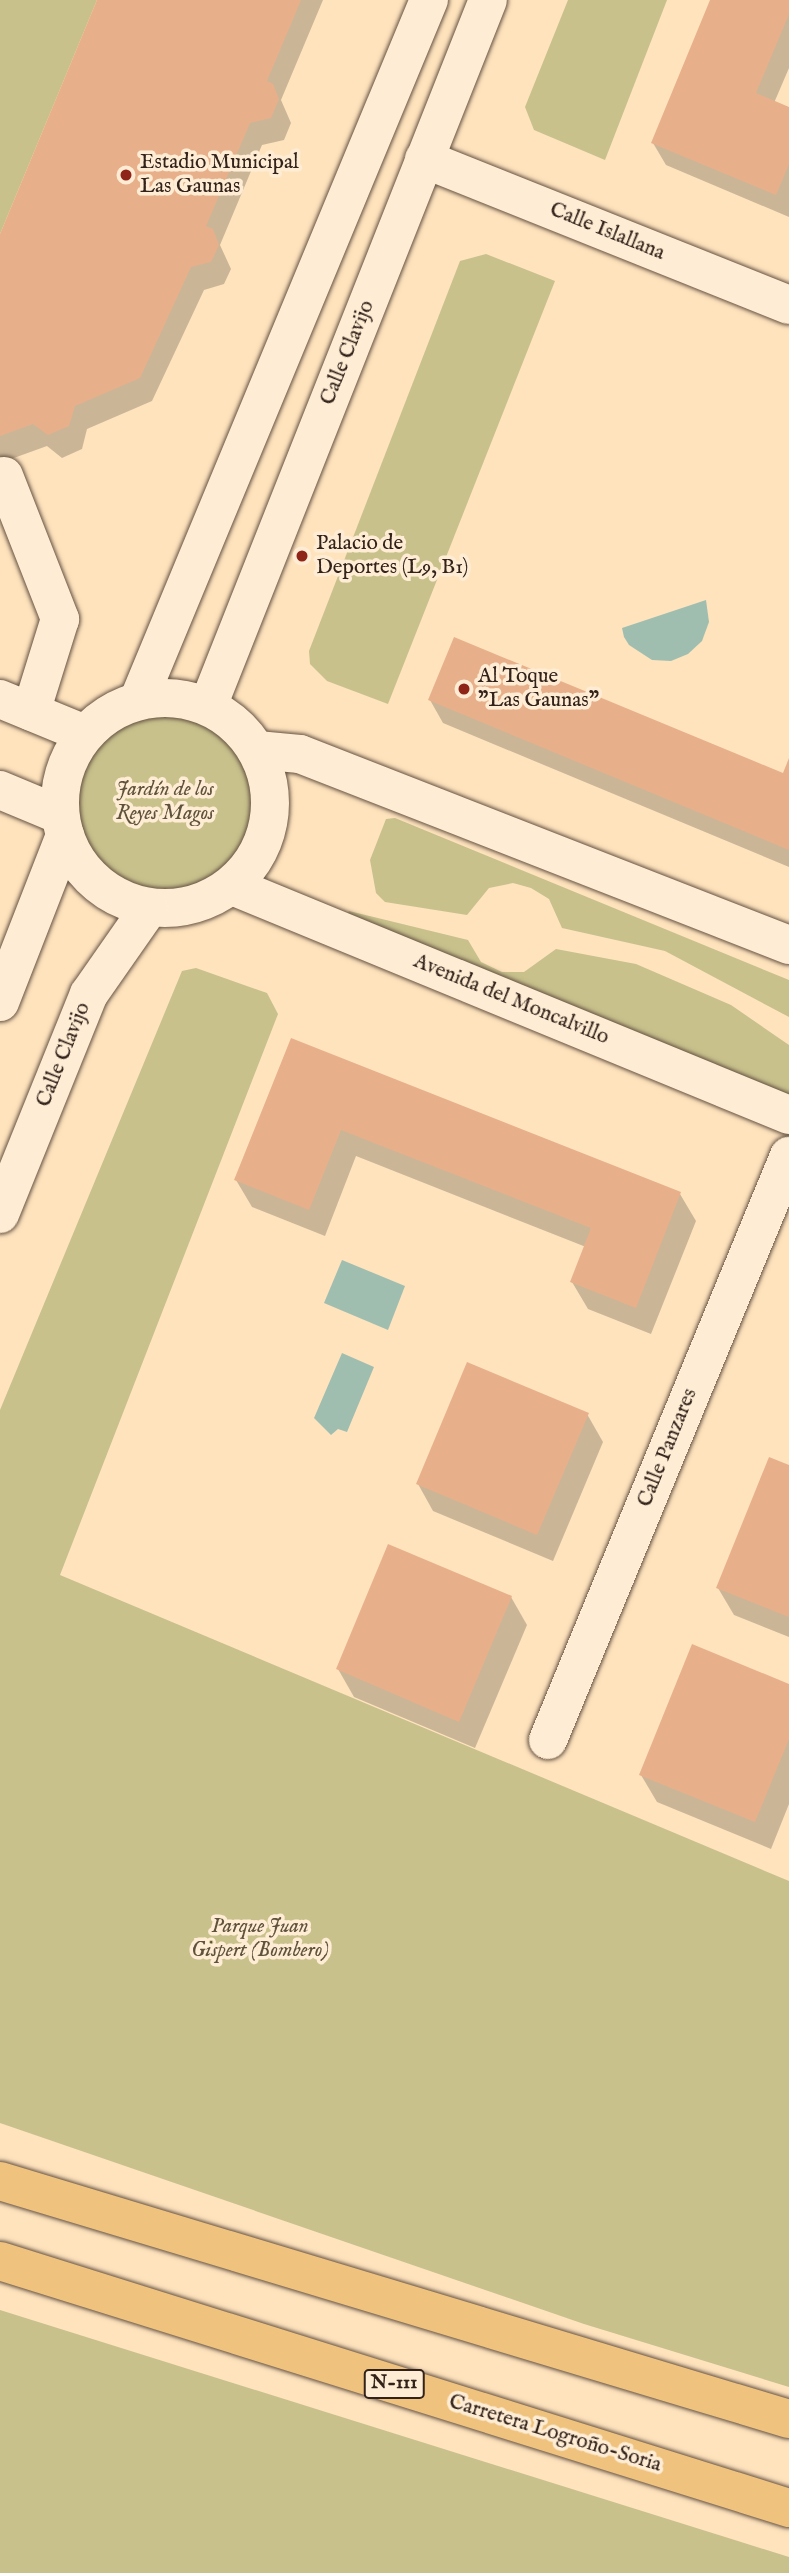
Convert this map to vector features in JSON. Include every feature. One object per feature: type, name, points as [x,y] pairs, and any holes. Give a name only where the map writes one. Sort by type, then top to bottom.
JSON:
[{"type":"highway","points":[[0,2181],[789,2419]]},
{"type":"highway","name":"Carretera Logroño-Soria","points":[[0,2261],[789,2508]]},
{"type":"street","points":[[138,701],[429,0]]},
{"type":"street","name":"Calle Clavijo","points":[[208,706],[488,0]]},
{"type":"street","name":"Calle Islallana","points":[[424,159],[789,304]]},
{"type":"street","points":[[4,476],[60,619],[16,706],[85,734]]},
{"type":"street","points":[[173,698],[208,706],[236,724],[257,750],[269,785],[269,822],[250,868],[232,886],[193,906],[149,908],[121,900],[96,884],[77,862],[62,825],[61,786],[69,758],[85,734],[100,719],[138,701],[173,698]]},
{"type":"street","points":[[257,750],[300,754],[789,945]]},
{"type":"street","points":[[0,790],[62,825]]},
{"type":"street","points":[[0,1002],[62,825]]},
{"type":"street","name":"Avenida del Moncalvillo","points":[[232,886],[789,1115]]},
{"type":"street","name":"Calle Clavijo","points":[[0,1213],[89,993],[149,908]]},
{"type":"street","name":"Calle Panzares","points":[[548,1740],[789,1156]]},
{"type":"green space","points":[[0,0],[97,0],[0,234]]},
{"type":"green space","points":[[568,0],[667,0],[605,160],[534,130],[525,107]]},
{"type":"green space","points":[[486,254],[555,281],[388,704],[327,681],[310,664],[309,651],[460,261]]},
{"type":"green space","name":"Jardín de los Reyes Magos","points":[[165,715],[198,721],[227,740],[246,769],[252,802],[246,835],[227,864],[198,883],[165,889],[132,883],[103,864],[84,835],[78,802],[84,769],[103,740],[132,721]]},
{"type":"green space","points":[[395,818],[789,980],[789,1017],[665,951],[562,928],[549,899],[531,888],[513,883],[489,888],[467,915],[385,902],[376,893],[370,860],[386,819]]},
{"type":"green space","points":[[349,911],[468,940],[481,962],[502,972],[524,972],[556,949],[636,964],[731,1005],[789,1045],[789,1109],[343,921]]},
{"type":"green space","name":"Parque Juan Gispert (Bombero)","points":[[196,968],[267,993],[278,1014],[60,1575],[789,1881],[789,2387],[584,2324],[0,2123],[0,1410],[182,971]]},
{"type":"green space","points":[[0,2310],[789,2557],[789,2573],[0,2573]]},
{"type":"shaded area","points":[[706,600],[709,622],[702,641],[688,654],[671,661],[652,660],[629,645],[624,637],[622,628]]},
{"type":"shaded area","points":[[342,1260],[405,1286],[388,1330],[324,1303]]},
{"type":"shaded area","points":[[342,1353],[374,1367],[347,1432],[338,1429],[331,1435],[314,1418]]},
{"type":"building","name":"Estadio Municipal Las Gaunas","points":[[97,0],[301,0],[267,81],[273,84],[279,99],[271,118],[250,123],[206,226],[213,229],[219,245],[211,262],[191,267],[140,378],[75,406],[69,426],[48,435],[33,424],[0,436],[0,234]]},
{"type":"building","points":[[710,0],[789,0],[789,14],[756,93],[789,107],[789,164],[776,195],[651,143]]},
{"type":"building","points":[[454,637],[783,773],[789,758],[789,850],[428,700]]},
{"type":"building","points":[[291,1038],[681,1192],[636,1308],[570,1282],[591,1228],[341,1130],[309,1210],[234,1180]]},
{"type":"building","points":[[467,1362],[589,1413],[537,1535],[416,1484]]},
{"type":"building","points":[[769,1457],[789,1465],[789,1617],[716,1588]]},
{"type":"building","points":[[388,1544],[512,1596],[459,1722],[336,1669]]},
{"type":"building","points":[[692,1644],[789,1684],[789,1739],[755,1822],[639,1775]]},
{"type":"place","name":"Estadio Municipal Las Gaunas","points":[[126,175]]},
{"type":"place","name":"Palacio de Deportes (L9, B1)","points":[[302,556]]},
{"type":"place","name":"Al Toque \"Las Gaunas\"","points":[[464,689]]}]
